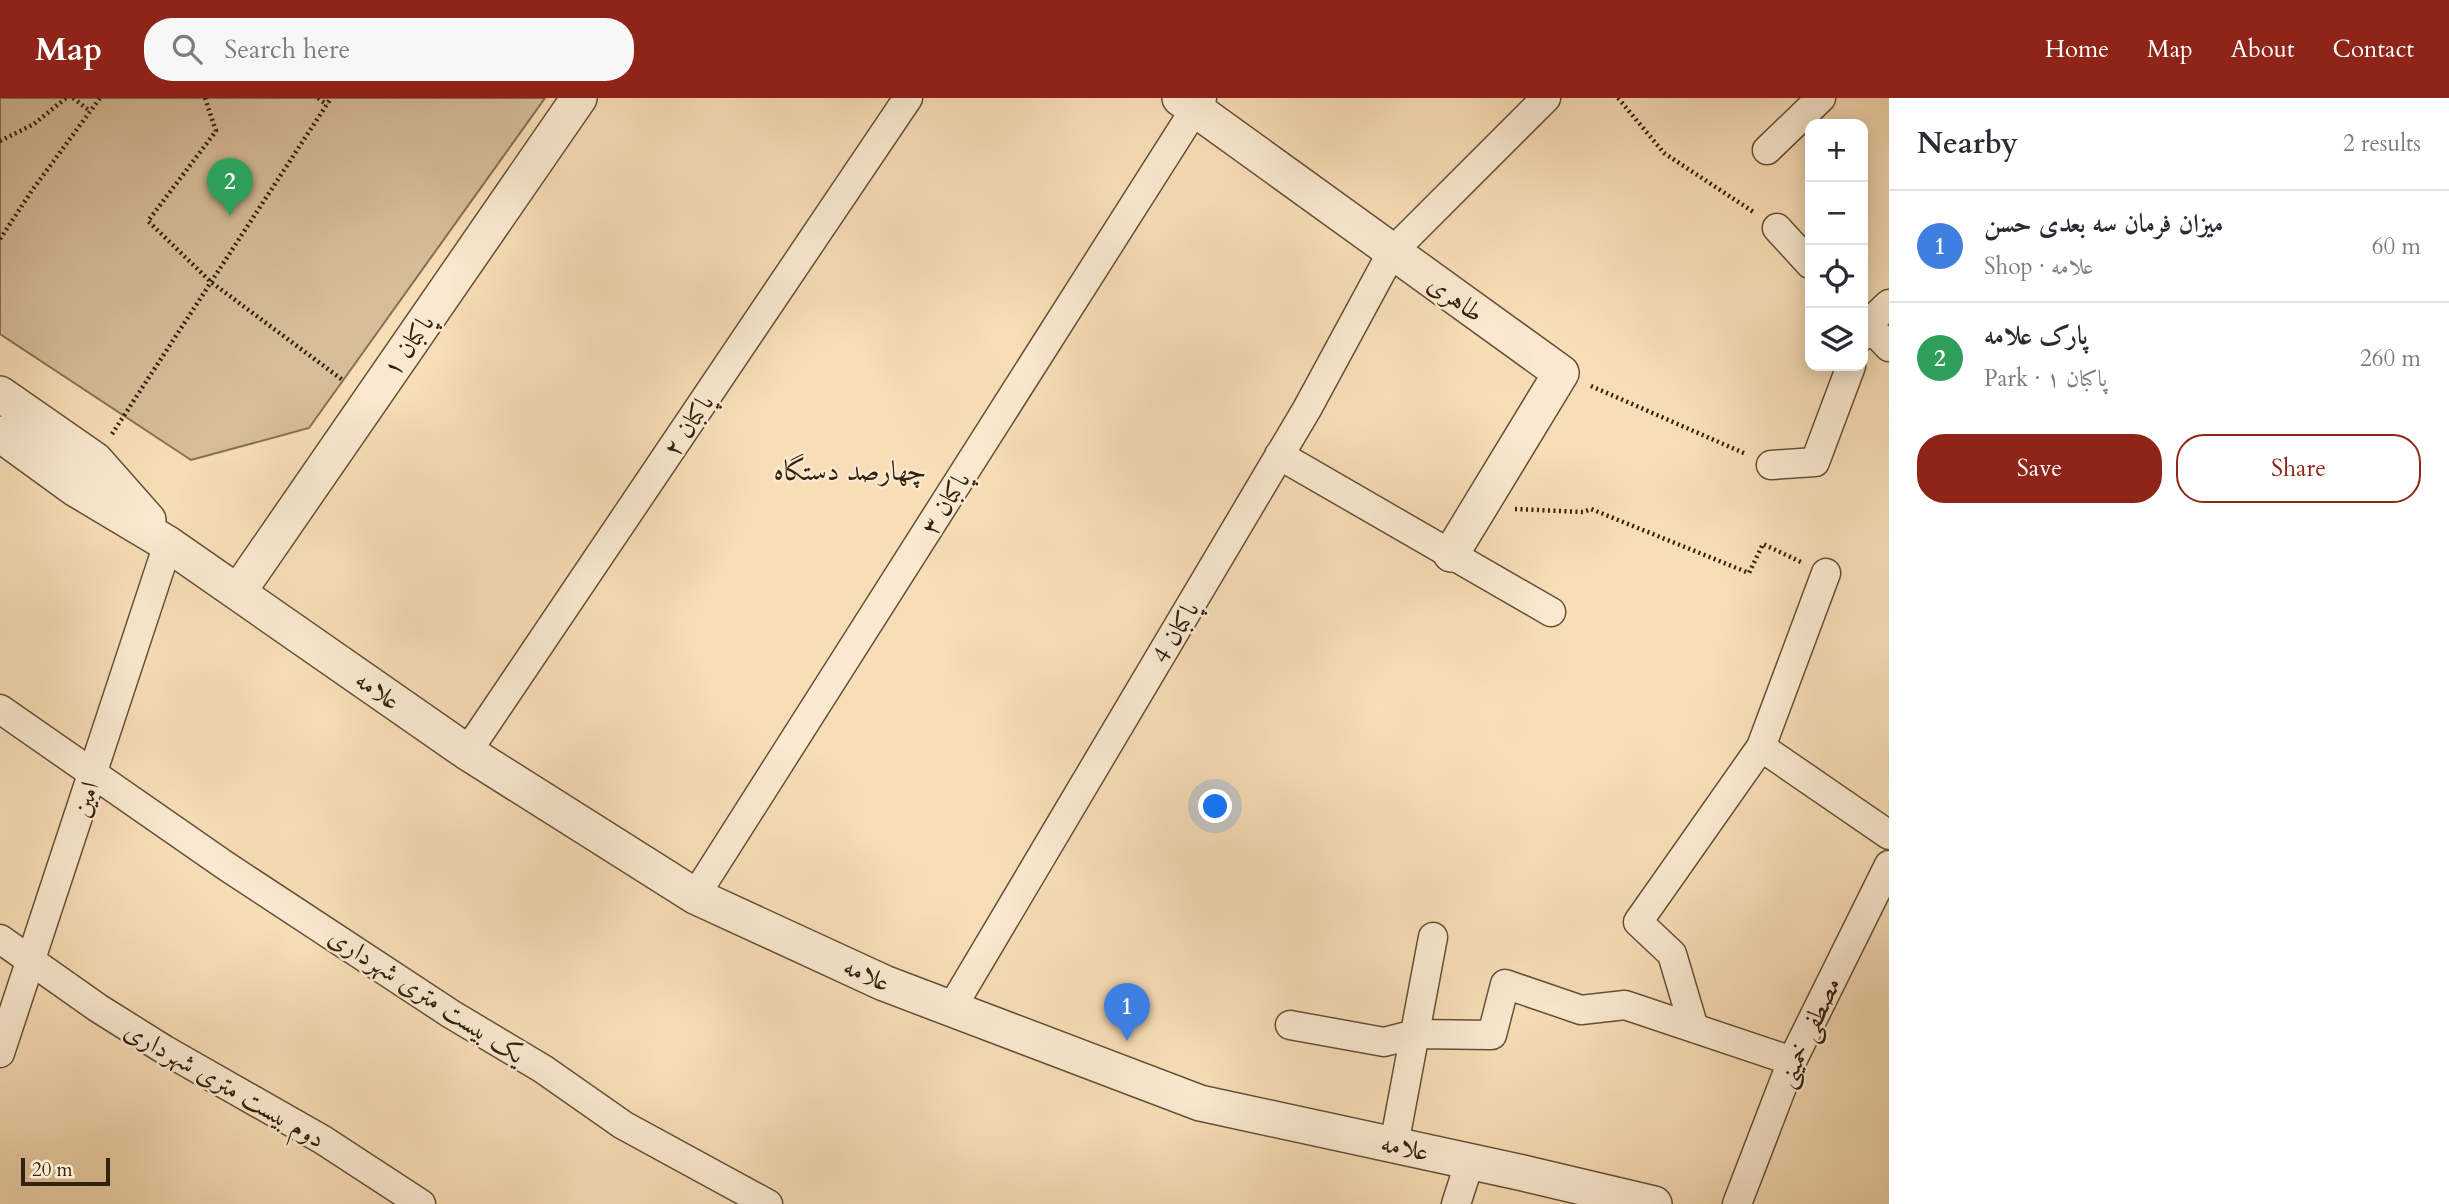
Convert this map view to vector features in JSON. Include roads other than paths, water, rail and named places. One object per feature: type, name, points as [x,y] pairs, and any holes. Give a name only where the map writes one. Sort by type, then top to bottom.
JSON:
[{"type":"street","name":"پاکبان ۱","points":[[238,592],[579,98]]},
{"type":"street","name":"پاکبان ۲","points":[[467,752],[908,98]]},
{"type":"street","name":"پاکبان 4","points":[[951,1009],[1279,455],[1392,251],[1546,98]]},
{"type":"street","points":[[1767,150],[1821,98]]},
{"type":"street","name":"طاهری","points":[[1196,101],[1392,251],[1561,373],[1451,554]]},
{"type":"street","name":"پاکبان ۳","points":[[695,896],[1196,101]]},
{"type":"street","points":[[1777,228],[1805,259]]},
{"type":"street","points":[[1868,323],[1889,304]]},
{"type":"street","points":[[1868,330],[1889,347]]},
{"type":"street","points":[[1771,465],[1815,462],[1850,371]]},
{"type":"street","name":"علامه","points":[[0,394],[95,460],[169,544]]},
{"type":"street","name":"علامه","points":[[0,434],[76,489],[169,544],[467,752],[695,896],[884,983],[1200,1103],[1654,1204]]},
{"type":"street","points":[[1279,455],[1551,612]]},
{"type":"street","name":"امین","points":[[0,1053],[169,544]]},
{"type":"street","points":[[1694,1028],[1672,954],[1638,922],[1761,747],[1826,573]]},
{"type":"street","name":"یک بیست متری شهرداری","points":[[0,709],[226,866],[451,1014],[543,1069],[623,1125],[768,1204]]},
{"type":"street","points":[[1761,747],[1889,835]]},
{"type":"street","name":"مصطفی خمینی","points":[[1737,1204],[1792,1061],[1889,865]]},
{"type":"street","points":[[1394,1145],[1433,937]]},
{"type":"street","name":"دوم بیست متری شهرداری","points":[[0,939],[98,1008],[230,1089],[323,1140],[421,1204]]},
{"type":"street","points":[[1290,1025],[1384,1042],[1415,1034],[1492,1035],[1505,984],[1581,1010],[1625,1005],[1792,1061]]},
{"type":"street","points":[[1456,1204],[1470,1161]]},
{"type":"place","name":"پارک علامه","points":[[230,216]]},
{"type":"place","name":"میزان فرمان سه بعدی حسن","points":[[1127,1041]]},
{"type":"district","name":"چهارصد دستگاه","points":[[850,470]]}]
